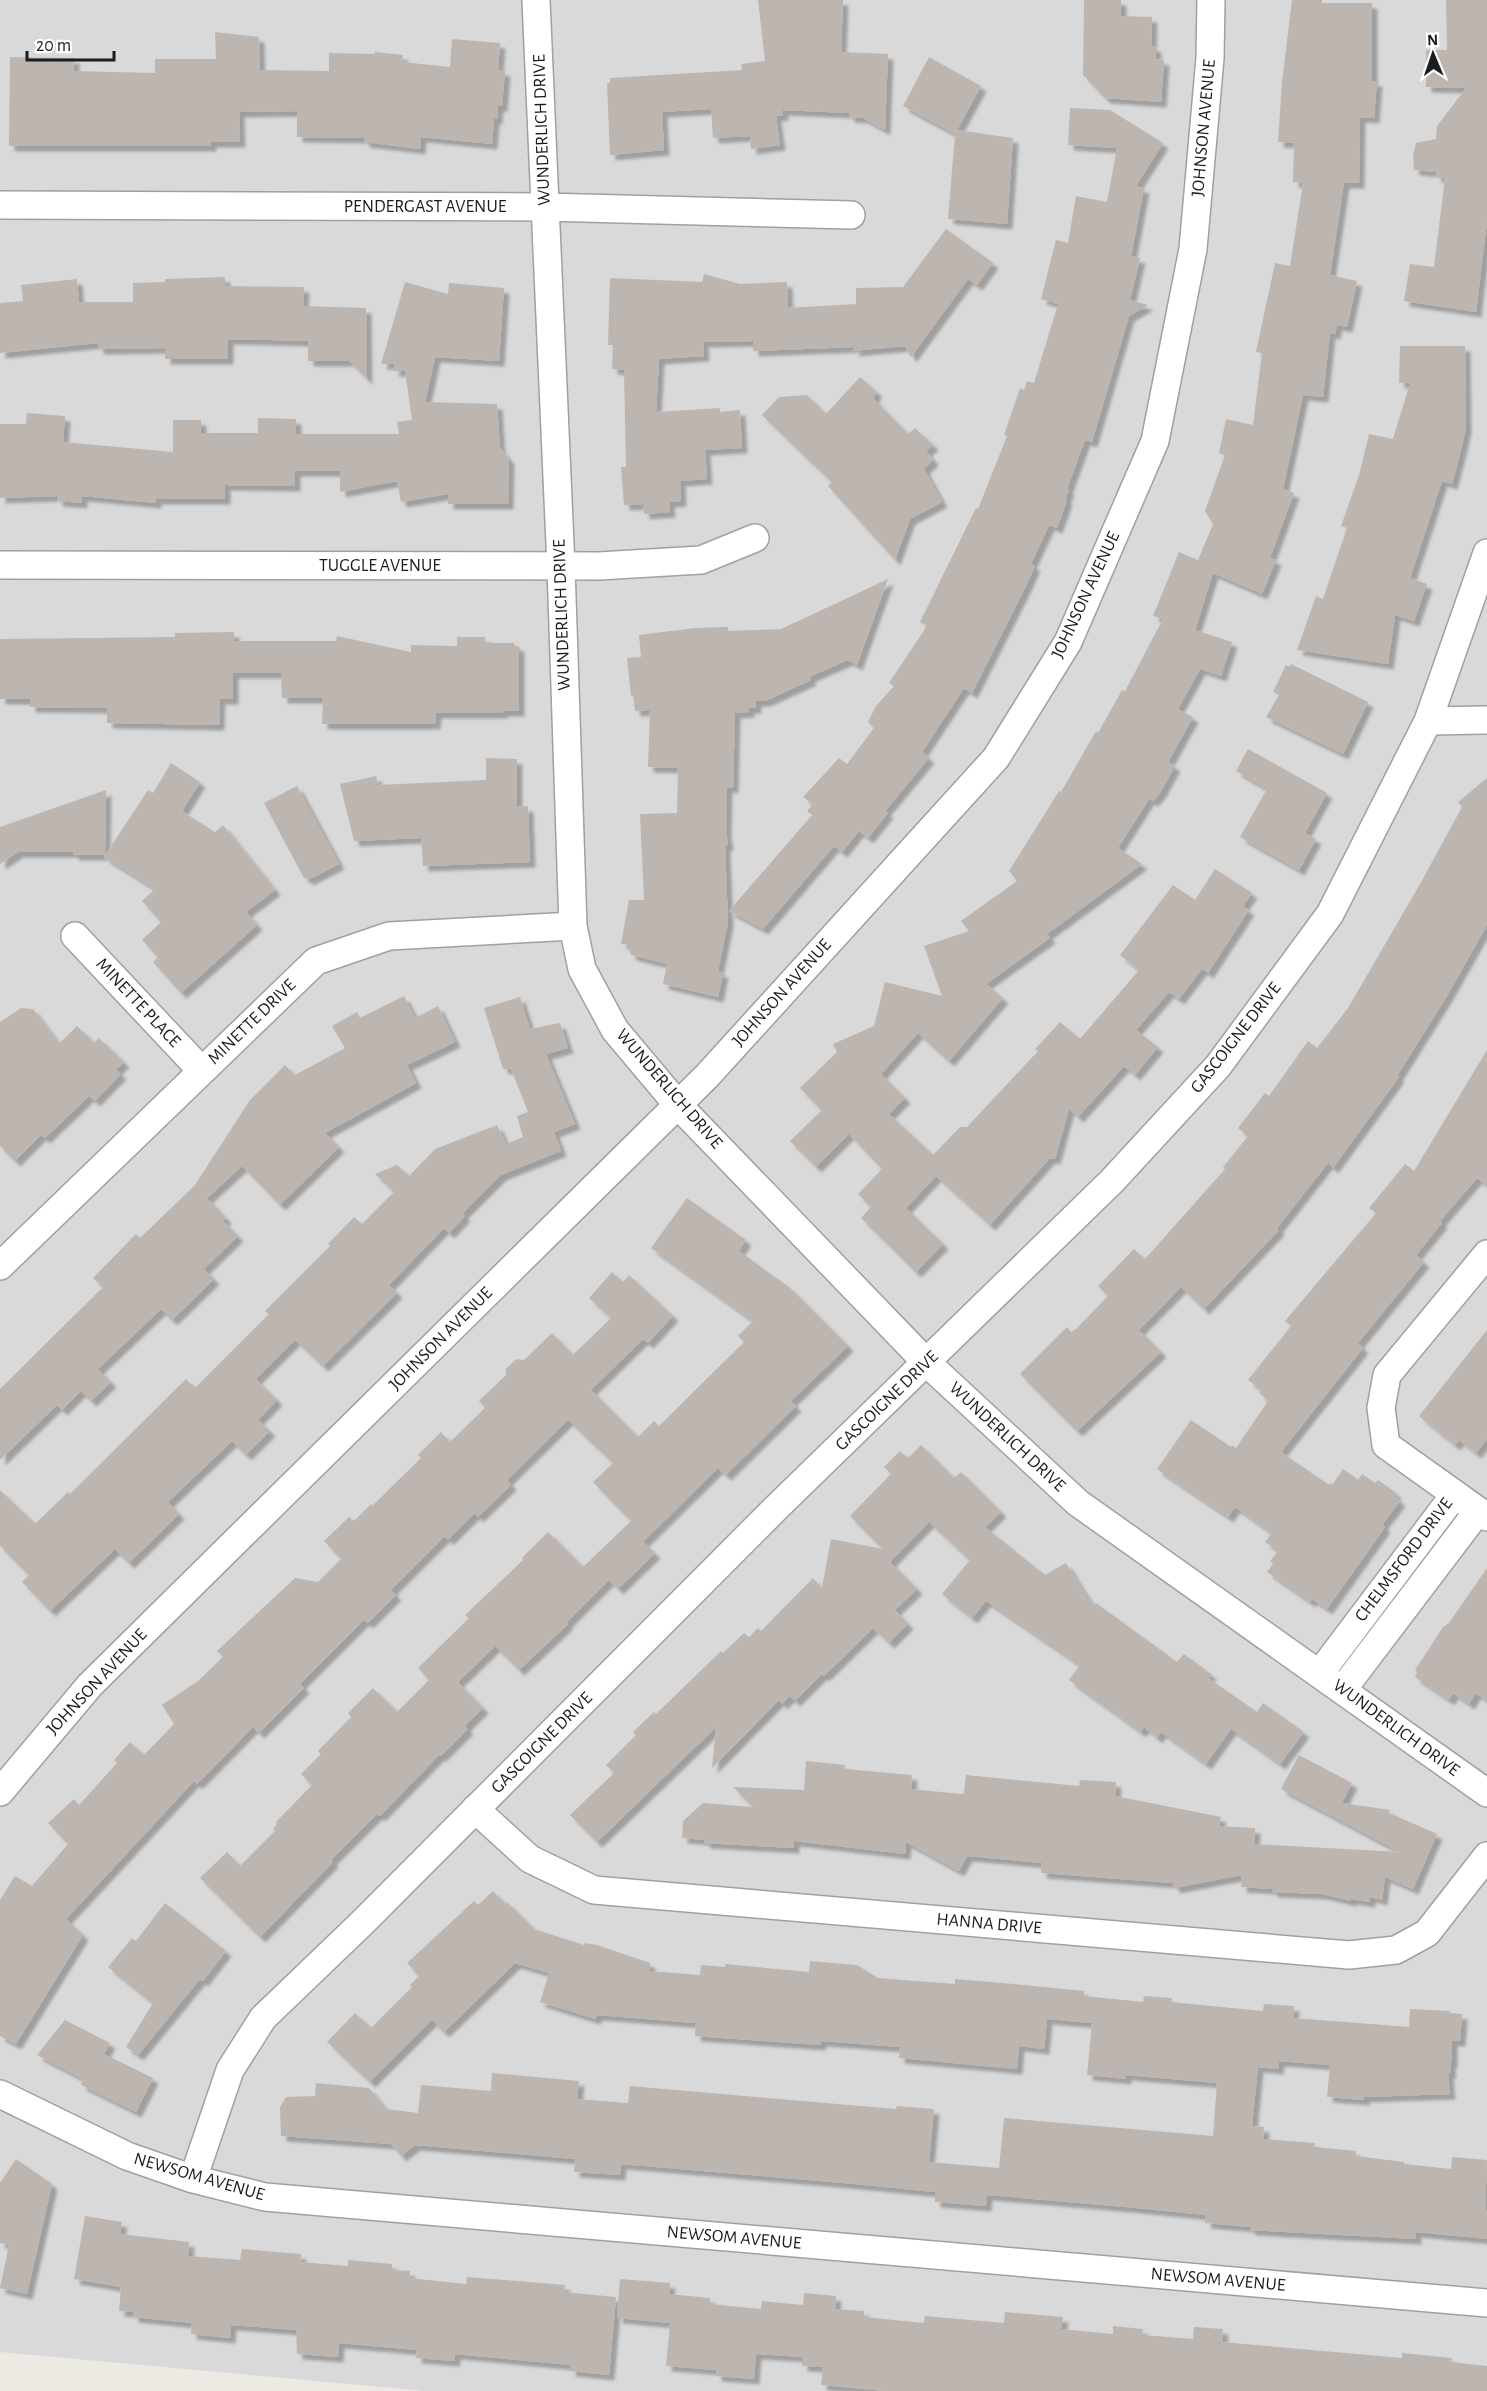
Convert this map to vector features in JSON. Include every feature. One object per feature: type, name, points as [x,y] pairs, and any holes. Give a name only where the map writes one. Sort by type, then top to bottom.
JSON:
[{"type":"street","name":"WUNDERLICH DRIVE","points":[[536,0],[561,567],[573,926],[582,969],[615,1030],[678,1105],[927,1363],[1078,1503],[1487,1793]]},
{"type":"street","name":"JOHNSON AVENUE","points":[[0,1792],[90,1684],[713,1069],[996,758],[1068,642],[1155,441],[1193,249],[1210,58],[1211,0]]},
{"type":"street","name":"PENDERGAST AVENUE","points":[[0,205],[545,207],[850,215]]},
{"type":"street","name":"TUGGLE AVENUE","points":[[0,565],[561,567],[701,560],[755,538]]},
{"type":"street","name":"GASCOIGNE DRIVE","points":[[193,2179],[230,2070],[263,2018],[362,1923],[776,1508],[1112,1181],[1218,1066],[1330,914],[1428,721],[1487,553]]},
{"type":"street","points":[[1428,721],[1487,720]]},
{"type":"street","name":"MINETTE DRIVE","points":[[0,1266],[316,961],[389,936],[573,926]]},
{"type":"street","name":"MINETTE PLACE","points":[[75,936],[201,1070]]},
{"type":"street","name":"CHELMSFORD DRIVE","points":[[1320,1673],[1455,1494],[1386,1445],[1382,1408],[1387,1375],[1487,1254]]},
{"type":"street","points":[[1455,1494],[1483,1514]]},
{"type":"street","name":"CHELMSFORD DRIVE","points":[[1343,1689],[1483,1514]]},
{"type":"street","name":"HANNA DRIVE","points":[[475,1809],[530,1859],[594,1890],[1349,1955],[1396,1950],[1426,1933],[1487,1856]]},
{"type":"street","name":"NEWSOM AVENUE","points":[[0,2094],[127,2156],[193,2179],[265,2198],[1487,2303]]},
{"type":"shaded area","points":[[0,0],[1487,0],[1487,2391],[425,2391],[0,2352]]},
{"type":"building","points":[[758,0],[843,0],[841,52],[888,54],[885,130],[863,118],[849,117],[849,113],[783,110],[783,115],[776,116],[780,145],[751,149],[750,136],[713,138],[711,109],[662,112],[664,150],[610,155],[607,83],[610,83],[610,78],[742,70],[741,64],[765,61]]},
{"type":"building","points":[[1084,0],[1121,0],[1121,16],[1152,17],[1151,46],[1156,47],[1156,59],[1164,60],[1161,102],[1105,98],[1083,75]]},
{"type":"building","points":[[1292,0],[1322,0],[1322,3],[1372,3],[1372,81],[1377,81],[1374,118],[1360,117],[1359,183],[1344,183],[1330,275],[1357,281],[1347,327],[1337,325],[1335,334],[1330,333],[1323,397],[1303,395],[1283,489],[1294,493],[1270,558],[1276,560],[1262,594],[1213,573],[1195,630],[1232,642],[1221,676],[1200,669],[1178,709],[1193,717],[1168,762],[1175,766],[1160,793],[1153,801],[1149,799],[1118,848],[1142,864],[1047,934],[1050,938],[986,984],[1003,998],[949,1061],[918,1033],[881,1074],[905,1098],[889,1114],[933,1155],[960,1127],[967,1127],[1038,1051],[1035,1049],[1060,1022],[1080,1039],[1139,970],[1120,955],[1173,885],[1195,900],[1215,869],[1252,893],[1243,906],[1249,910],[1208,973],[1202,969],[1179,999],[1169,992],[1136,1030],[1158,1047],[1135,1075],[1124,1066],[1078,1117],[1069,1109],[1055,1159],[1050,1158],[990,1225],[936,1176],[906,1208],[943,1244],[916,1272],[861,1218],[871,1207],[858,1194],[882,1169],[849,1134],[816,1167],[790,1141],[822,1110],[800,1088],[837,1052],[833,1044],[874,1026],[885,982],[942,996],[924,946],[969,931],[961,921],[1017,881],[1009,871],[1059,791],[1061,792],[1096,731],[1098,733],[1122,690],[1125,691],[1163,619],[1153,616],[1179,552],[1198,560],[1213,524],[1205,511],[1225,455],[1219,453],[1226,419],[1253,425],[1262,353],[1256,352],[1275,263],[1290,266],[1303,183],[1293,182],[1294,143],[1278,142],[1282,82]]},
{"type":"building","points":[[1446,0],[1487,0],[1487,221],[1476,312],[1404,301],[1410,264],[1434,267],[1445,178],[1435,177],[1437,172],[1414,170],[1413,156],[1416,143],[1436,139],[1437,126],[1466,88],[1426,87],[1426,50],[1447,50]]},
{"type":"building","points":[[215,32],[259,37],[260,70],[329,71],[329,53],[375,54],[375,52],[403,55],[402,62],[450,67],[452,39],[500,43],[498,70],[505,71],[502,106],[498,106],[497,119],[494,119],[492,144],[421,137],[420,149],[364,142],[364,138],[297,137],[297,111],[239,112],[240,142],[211,142],[211,146],[9,146],[10,57],[74,58],[74,71],[155,73],[155,59],[216,59]]},
{"type":"building","points":[[929,57],[981,86],[957,130],[1013,138],[1007,224],[948,219],[955,134],[903,106]]},
{"type":"building","points":[[1070,108],[1110,110],[1163,143],[1136,186],[1144,188],[1131,256],[1140,258],[1130,300],[1148,305],[1129,316],[1092,442],[1085,440],[1067,489],[1069,490],[1065,499],[1067,500],[1057,528],[1049,525],[1031,564],[1035,566],[1025,588],[972,693],[964,688],[922,752],[929,758],[885,811],[888,813],[868,838],[859,831],[842,852],[834,846],[763,929],[729,911],[812,815],[807,811],[813,804],[803,797],[839,758],[847,764],[874,728],[868,722],[876,706],[894,686],[889,683],[927,626],[920,622],[976,508],[978,509],[1007,436],[1004,435],[1020,388],[1024,390],[1027,381],[1034,383],[1058,304],[1041,299],[1056,240],[1068,243],[1076,196],[1107,202],[1117,148],[1068,145]]},
{"type":"building","points":[[946,229],[993,263],[977,285],[968,279],[911,357],[905,346],[852,351],[856,347],[753,351],[753,341],[703,342],[704,356],[659,359],[656,412],[720,408],[720,412],[740,410],[742,448],[705,450],[707,479],[680,481],[681,501],[669,502],[670,512],[644,514],[643,504],[624,505],[621,467],[626,467],[624,370],[612,369],[613,345],[608,345],[610,278],[702,282],[704,274],[740,284],[787,282],[788,308],[856,304],[856,288],[903,287]]},
{"type":"building","points":[[225,277],[225,286],[304,287],[303,306],[366,308],[367,379],[349,361],[308,361],[308,341],[228,339],[228,359],[165,359],[165,348],[98,349],[98,343],[0,353],[0,303],[23,301],[21,285],[77,279],[79,302],[133,302],[133,283],[165,282],[165,279]]},
{"type":"building","points":[[405,282],[448,294],[449,283],[504,288],[499,361],[435,357],[425,402],[497,404],[500,448],[509,459],[508,504],[448,504],[448,494],[401,502],[397,481],[340,492],[340,471],[295,471],[295,486],[225,485],[225,499],[156,499],[156,503],[82,496],[82,503],[57,501],[57,496],[0,498],[0,424],[26,424],[27,413],[65,416],[63,442],[173,452],[173,420],[201,420],[201,433],[258,433],[258,418],[296,419],[296,434],[399,434],[397,422],[412,420],[405,371],[393,371],[395,364],[381,364]]},
{"type":"building","points":[[1400,346],[1465,346],[1466,428],[1460,454],[1452,484],[1442,481],[1410,578],[1427,584],[1414,621],[1395,615],[1388,664],[1297,650],[1316,596],[1323,599],[1347,528],[1341,526],[1359,475],[1369,434],[1393,439],[1410,383],[1399,383]]},
{"type":"building","points":[[860,377],[877,392],[873,398],[908,434],[915,428],[933,445],[926,451],[933,460],[924,469],[942,502],[910,519],[895,560],[828,486],[832,482],[762,415],[779,397],[807,395],[826,414]]},
{"type":"building","points":[[888,579],[857,665],[848,660],[809,677],[811,680],[765,701],[756,701],[756,708],[749,708],[749,712],[735,713],[733,788],[727,787],[726,833],[728,844],[725,847],[728,922],[718,971],[723,973],[718,997],[663,984],[667,964],[631,955],[629,945],[621,944],[629,900],[644,900],[640,814],[677,813],[678,768],[648,767],[650,710],[635,711],[633,695],[631,696],[627,658],[641,657],[639,635],[695,628],[728,627],[728,631],[781,629]]},
{"type":"building","points":[[234,632],[234,641],[336,641],[337,636],[411,652],[411,645],[457,646],[457,637],[485,637],[485,643],[514,643],[515,646],[519,646],[519,711],[436,713],[435,724],[322,724],[323,698],[282,698],[281,673],[233,673],[233,699],[220,699],[219,725],[107,723],[107,708],[30,707],[30,699],[0,699],[0,639],[175,637],[175,633]]},
{"type":"building","points":[[1291,664],[1368,702],[1343,754],[1266,717],[1279,695],[1273,692],[1286,665],[1290,667]]},
{"type":"building","points":[[1248,749],[1327,793],[1305,833],[1316,839],[1299,870],[1240,837],[1267,789],[1236,771]]},
{"type":"building","points":[[486,758],[517,759],[517,807],[528,806],[530,862],[423,866],[421,838],[354,841],[340,784],[376,776],[378,785],[486,780]]},
{"type":"building","points":[[171,763],[200,782],[182,811],[215,832],[223,825],[275,890],[246,912],[257,925],[181,993],[153,962],[158,957],[142,940],[161,922],[142,901],[155,889],[104,857],[148,790],[153,793]]},
{"type":"building","points":[[1487,778],[1487,925],[1447,996],[1397,1076],[1399,1077],[1333,1168],[1328,1163],[1277,1228],[1279,1230],[1204,1309],[1181,1287],[1139,1330],[1161,1352],[1077,1431],[1020,1374],[1067,1327],[1071,1332],[1076,1329],[1108,1296],[1098,1286],[1134,1249],[1145,1259],[1225,1169],[1223,1167],[1248,1136],[1238,1128],[1265,1093],[1269,1096],[1308,1041],[1317,1048],[1348,1008],[1462,807],[1458,802]]},
{"type":"building","points":[[297,786],[339,864],[308,880],[304,878],[264,803]]},
{"type":"building","points":[[106,790],[105,855],[73,855],[73,852],[18,852],[0,864],[0,827]]},
{"type":"building","points":[[404,996],[415,1018],[438,1006],[455,1042],[407,1065],[416,1083],[325,1133],[339,1147],[280,1205],[242,1166],[207,1198],[226,1218],[223,1221],[238,1236],[204,1269],[214,1279],[172,1320],[161,1309],[98,1369],[111,1382],[91,1401],[81,1391],[62,1410],[57,1405],[0,1460],[0,1389],[103,1287],[93,1278],[136,1234],[140,1238],[195,1185],[250,1100],[285,1065],[295,1075],[345,1048],[332,1026],[357,1012],[360,1018]]},
{"type":"building","points":[[520,997],[530,1029],[560,1023],[568,1048],[546,1054],[575,1124],[554,1132],[561,1151],[501,1175],[462,1214],[465,1216],[449,1233],[444,1228],[389,1285],[397,1293],[323,1366],[295,1340],[256,1379],[277,1400],[258,1420],[270,1431],[246,1455],[232,1441],[168,1502],[179,1514],[129,1563],[115,1549],[50,1611],[22,1582],[29,1575],[0,1546],[0,1490],[35,1524],[68,1492],[70,1494],[186,1379],[195,1388],[269,1314],[265,1311],[330,1246],[328,1244],[354,1217],[362,1224],[394,1192],[375,1174],[397,1165],[409,1176],[435,1149],[497,1125],[506,1144],[523,1137],[517,1116],[528,1112],[511,1069],[503,1069],[484,1008]]},
{"type":"building","points":[[21,1008],[33,1009],[59,1044],[77,1026],[94,1043],[99,1038],[124,1062],[116,1070],[121,1074],[95,1101],[89,1096],[45,1138],[41,1135],[15,1161],[0,1146],[0,1022]]},
{"type":"building","points":[[1487,1050],[1487,1185],[1477,1178],[1440,1221],[1442,1223],[1416,1255],[1424,1262],[1358,1343],[1363,1348],[1281,1452],[1329,1485],[1330,1483],[1332,1485],[1343,1469],[1358,1480],[1362,1474],[1375,1483],[1378,1480],[1396,1493],[1394,1496],[1400,1501],[1382,1525],[1385,1527],[1327,1609],[1312,1599],[1310,1602],[1267,1572],[1273,1564],[1270,1561],[1278,1551],[1265,1542],[1272,1533],[1235,1507],[1228,1517],[1157,1469],[1191,1420],[1236,1448],[1268,1401],[1259,1393],[1262,1390],[1248,1380],[1291,1326],[1285,1321],[1376,1213],[1369,1208],[1405,1164],[1414,1171]]},
{"type":"building","points":[[687,1198],[746,1240],[739,1251],[790,1288],[848,1346],[791,1401],[796,1406],[726,1475],[718,1468],[643,1542],[655,1553],[618,1589],[609,1580],[566,1623],[568,1624],[519,1670],[495,1646],[458,1682],[483,1708],[465,1726],[468,1729],[441,1756],[439,1755],[380,1816],[377,1814],[331,1860],[333,1862],[260,1937],[200,1878],[227,1852],[240,1866],[275,1831],[273,1829],[276,1822],[312,1785],[301,1774],[321,1754],[318,1751],[351,1717],[348,1713],[373,1688],[397,1712],[429,1680],[418,1668],[469,1618],[465,1615],[523,1560],[522,1558],[548,1532],[583,1567],[631,1521],[593,1482],[613,1463],[568,1420],[507,1480],[511,1485],[478,1517],[475,1513],[448,1540],[445,1536],[391,1590],[396,1595],[368,1623],[364,1620],[300,1684],[304,1688],[259,1733],[253,1727],[197,1784],[194,1781],[66,1919],[83,1935],[16,2044],[0,2036],[0,1900],[15,1876],[32,1886],[68,1844],[48,1823],[74,1799],[79,1805],[117,1763],[114,1760],[130,1742],[144,1755],[174,1724],[162,1705],[198,1681],[223,1657],[217,1651],[295,1578],[318,1582],[341,1559],[324,1541],[349,1517],[354,1521],[371,1504],[372,1506],[421,1458],[418,1455],[441,1432],[450,1442],[485,1408],[479,1401],[506,1375],[506,1369],[516,1359],[524,1360],[552,1333],[573,1355],[611,1318],[589,1298],[612,1272],[623,1282],[629,1275],[673,1316],[648,1343],[643,1339],[591,1390],[638,1437],[654,1421],[659,1426],[744,1342],[738,1336],[753,1321],[651,1248]]},
{"type":"building","points":[[1487,1330],[1487,1439],[1476,1453],[1459,1440],[1455,1445],[1419,1416]]},
{"type":"building","points":[[921,1445],[954,1478],[961,1472],[1001,1512],[985,1527],[1045,1575],[1066,1563],[1093,1607],[1096,1603],[1177,1662],[1184,1654],[1211,1674],[1208,1678],[1257,1712],[1263,1703],[1304,1732],[1280,1764],[1231,1729],[1206,1764],[1161,1732],[1157,1738],[1144,1727],[1141,1732],[1069,1680],[1080,1665],[986,1601],[972,1618],[942,1594],[970,1560],[929,1522],[890,1562],[917,1589],[895,1610],[908,1624],[889,1643],[873,1628],[795,1701],[790,1696],[782,1704],[779,1700],[712,1768],[716,1727],[597,1842],[570,1815],[614,1773],[606,1765],[636,1735],[633,1732],[654,1712],[656,1714],[721,1651],[723,1653],[744,1633],[749,1637],[758,1628],[761,1631],[813,1578],[822,1588],[831,1539],[883,1549],[850,1516],[891,1474],[884,1467],[900,1451],[908,1458]]},
{"type":"building","points":[[1487,1568],[1487,1701],[1476,1693],[1469,1704],[1453,1693],[1449,1700],[1415,1677],[1417,1672],[1415,1670],[1443,1627],[1449,1623]]},
{"type":"building","points":[[1299,1755],[1352,1783],[1342,1803],[1390,1810],[1389,1813],[1437,1834],[1413,1889],[1385,1877],[1382,1900],[1370,1897],[1370,1902],[1351,1899],[1351,1901],[1322,1894],[1272,1892],[1272,1889],[1241,1887],[1242,1875],[1174,1888],[1173,1883],[1041,1873],[1042,1863],[967,1856],[959,1871],[906,1842],[905,1854],[794,1841],[794,1848],[704,1843],[705,1840],[682,1838],[683,1821],[703,1803],[753,1807],[733,1787],[804,1790],[806,1761],[845,1765],[845,1769],[912,1775],[911,1789],[961,1794],[964,1793],[966,1775],[1079,1786],[1080,1780],[1116,1782],[1115,1796],[1221,1817],[1219,1826],[1255,1828],[1254,1844],[1400,1852],[1281,1789]]},
{"type":"building","points":[[493,1891],[534,1929],[584,1945],[585,1943],[597,1945],[650,1963],[650,1971],[700,1975],[701,1965],[725,1967],[725,1964],[809,1972],[810,1961],[857,1965],[878,1978],[955,1984],[955,1979],[1014,1984],[1084,1991],[1084,1996],[1143,2002],[1144,1996],[1172,1998],[1171,2002],[1263,2011],[1264,2004],[1294,2006],[1293,2018],[1409,2027],[1410,2009],[1450,2011],[1450,2013],[1462,2014],[1460,2041],[1452,2041],[1451,2073],[1448,2073],[1450,2094],[1364,2097],[1364,2100],[1327,2097],[1330,2065],[1279,2061],[1278,2069],[1258,2067],[1252,2126],[1264,2127],[1263,2139],[1315,2143],[1314,2147],[1356,2151],[1356,2156],[1404,2162],[1404,2164],[1451,2169],[1452,2157],[1487,2160],[1485,2210],[1487,2210],[1487,2239],[1416,2232],[1416,2239],[1250,2230],[1250,2227],[1205,2223],[1206,2215],[1126,2207],[987,2195],[986,2206],[935,2202],[935,2192],[621,2164],[620,2175],[574,2172],[575,2159],[415,2145],[401,2156],[391,2144],[281,2136],[280,2107],[286,2097],[315,2096],[316,2083],[369,2088],[386,2109],[418,2113],[421,2085],[491,2091],[492,2073],[579,2081],[577,2099],[628,2103],[630,2086],[896,2109],[897,2106],[934,2109],[929,2162],[999,2168],[1004,2118],[1213,2136],[1217,2083],[1126,2075],[1126,2079],[1087,2075],[1092,2023],[1047,2019],[1044,2049],[1019,2046],[1017,2069],[899,2058],[900,2047],[821,2041],[820,2045],[695,2036],[696,2023],[597,2015],[595,2019],[540,2002],[549,1973],[515,1963],[444,2032],[432,2020],[370,2082],[327,2042],[355,2013],[371,2028],[412,1987],[410,1985],[419,1976],[407,1963],[474,1901],[478,1905]]},
{"type":"building","points":[[165,1903],[226,1951],[203,1981],[200,1979],[138,2055],[126,2047],[153,2003],[108,1967],[132,1938],[136,1941]]},
{"type":"building","points":[[65,2020],[110,2043],[104,2054],[153,2078],[136,2112],[81,2085],[83,2079],[37,2055]]},
{"type":"building","points":[[16,2159],[52,2184],[27,2294],[0,2288],[9,2245],[0,2243],[0,2183]]},
{"type":"building","points":[[85,2216],[122,2222],[120,2234],[189,2242],[188,2256],[240,2260],[242,2249],[301,2254],[300,2262],[348,2266],[348,2260],[392,2264],[392,2270],[410,2271],[409,2278],[466,2284],[467,2277],[565,2285],[564,2292],[616,2297],[609,2375],[570,2371],[571,2365],[455,2354],[455,2361],[416,2358],[417,2350],[339,2343],[338,2357],[297,2354],[296,2330],[231,2325],[230,2338],[191,2334],[192,2323],[133,2317],[133,2312],[119,2311],[121,2287],[74,2279]]},
{"type":"building","points":[[620,2279],[670,2283],[669,2294],[710,2298],[710,2304],[761,2309],[762,2301],[803,2305],[804,2293],[836,2296],[835,2309],[864,2311],[864,2317],[924,2323],[925,2316],[1004,2323],[1005,2312],[1063,2317],[1061,2329],[1113,2334],[1113,2326],[1143,2329],[1142,2335],[1193,2339],[1194,2327],[1223,2329],[1222,2342],[1402,2358],[1402,2353],[1452,2358],[1451,2362],[1487,2366],[1487,2391],[887,2391],[821,2385],[823,2367],[802,2366],[802,2357],[756,2354],[754,2379],[716,2376],[716,2370],[666,2366],[670,2323],[617,2318]]}]
